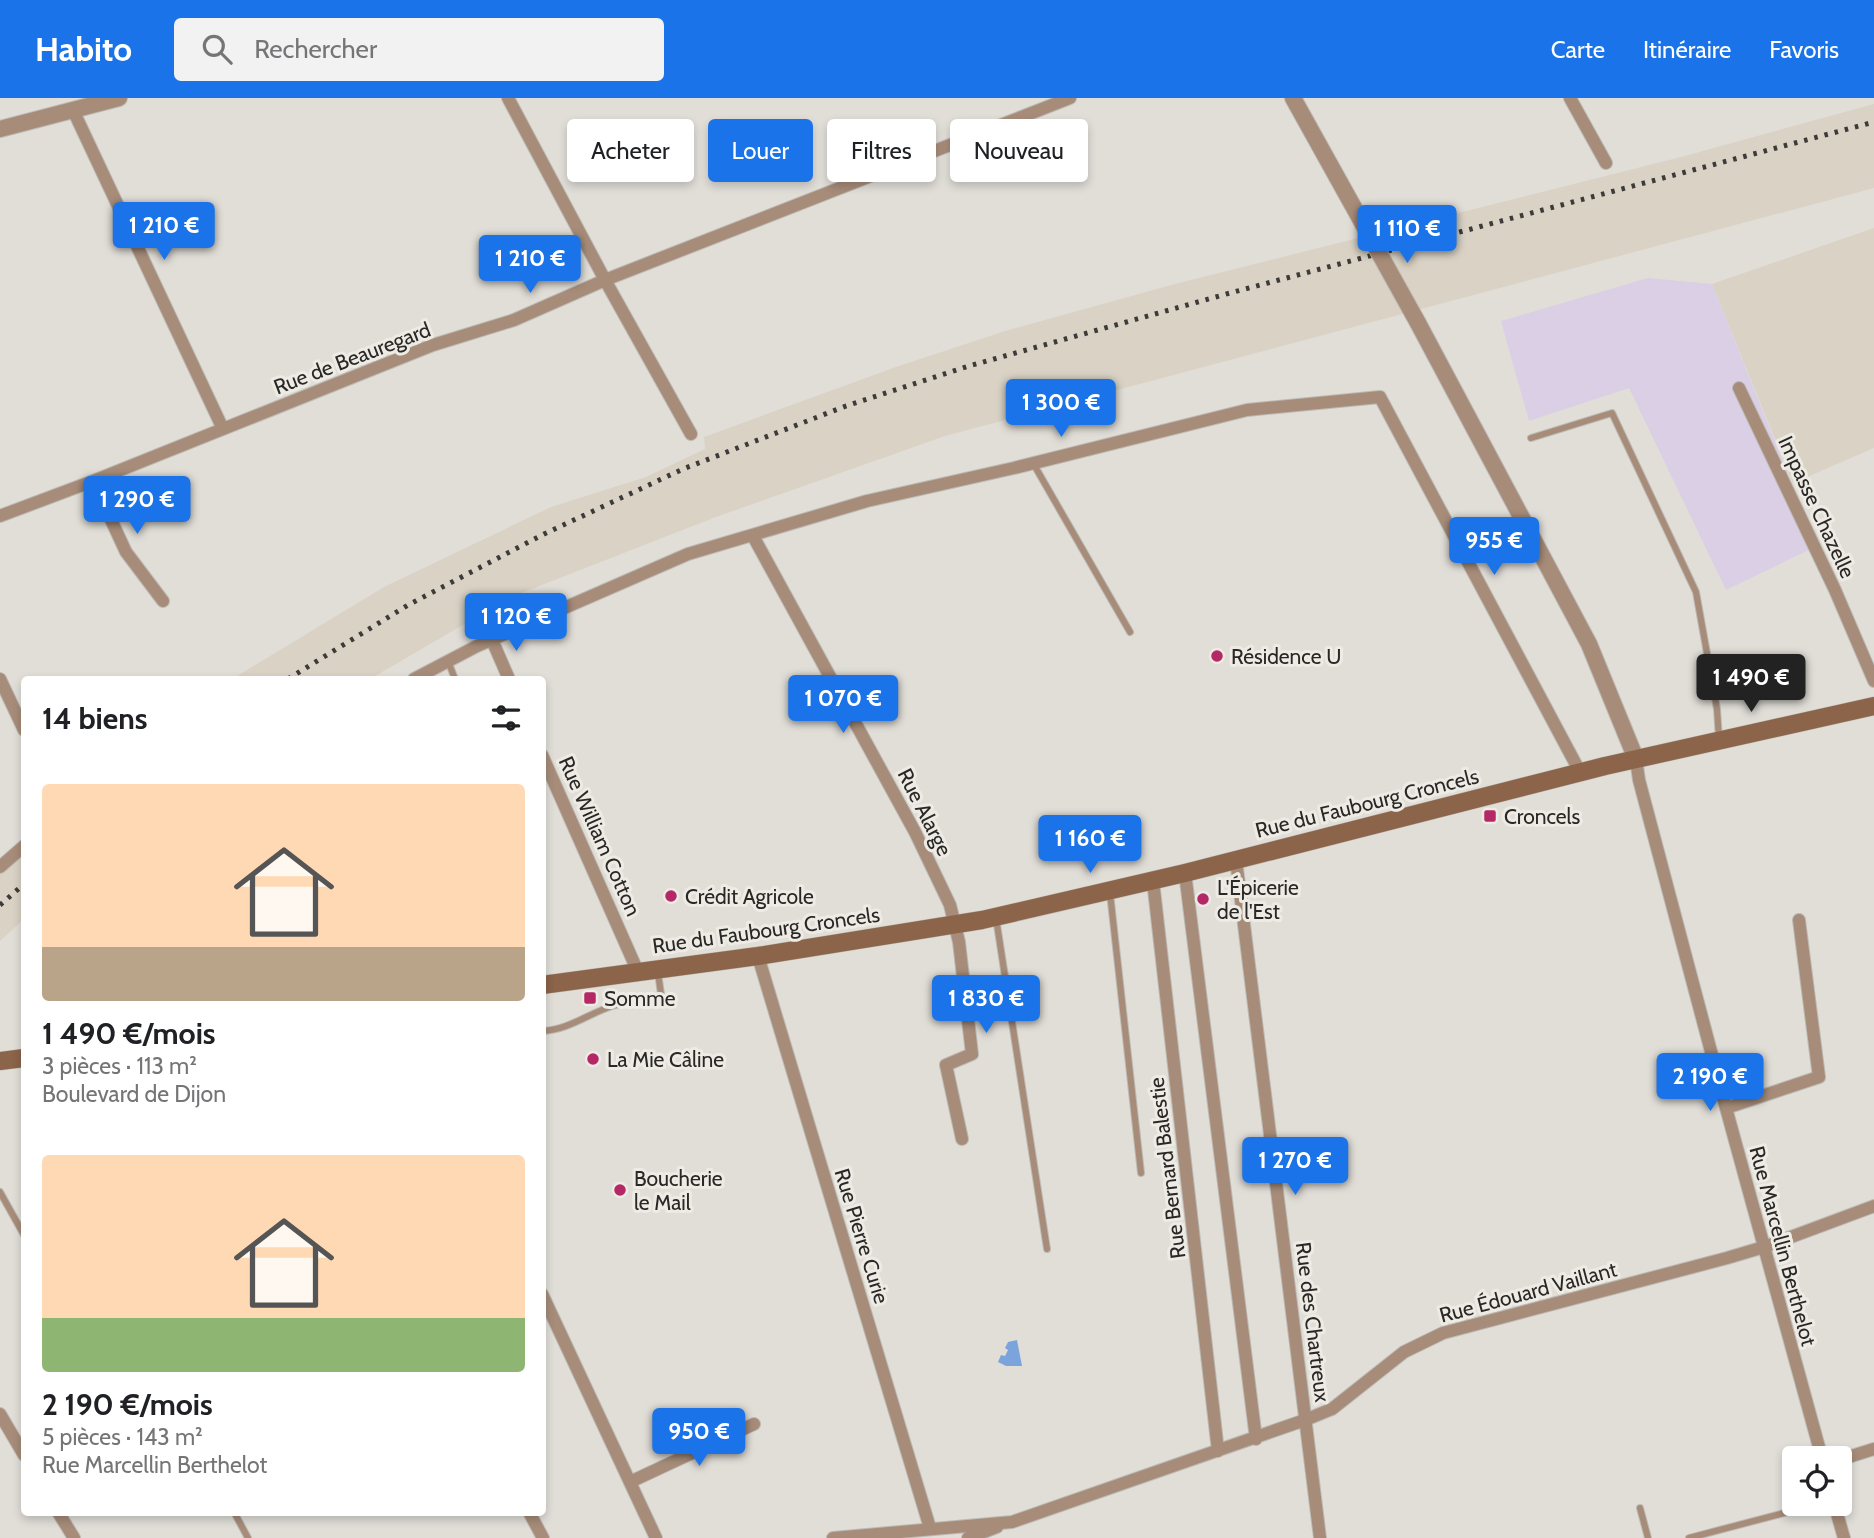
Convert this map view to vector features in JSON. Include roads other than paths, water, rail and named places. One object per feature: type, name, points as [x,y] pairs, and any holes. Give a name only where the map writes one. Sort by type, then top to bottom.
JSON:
[{"type":"main road","name":"Rue du Faubourg Croncels","points":[[546,984],[758,956],[995,917],[1153,881],[1580,772],[1874,706]]},
{"type":"main road","points":[[0,1061],[21,1058]]},
{"type":"street","points":[[0,129],[119,98]]},
{"type":"street","points":[[508,98],[691,435]]},
{"type":"street","name":"Rue de Beauregard","points":[[0,516],[433,345],[514,320],[605,280],[1070,98]]},
{"type":"street","points":[[1293,98],[1418,323],[1589,644],[1636,759]]},
{"type":"street","points":[[1570,98],[1606,163]]},
{"type":"street","points":[[73,110],[223,429]]},
{"type":"street","name":"Impasse Chazelle","points":[[1739,388],[1835,590],[1874,681]]},
{"type":"street","points":[[420,676],[492,640],[688,554],[867,501],[1247,410],[1380,397],[1580,772]]},
{"type":"street","points":[[93,481],[126,552],[163,601]]},
{"type":"street","name":"Rue Alarge","points":[[753,536],[915,832],[950,905],[956,924],[972,1054],[946,1065],[962,1139]]},
{"type":"street","points":[[492,640],[508,676]]},
{"type":"street","points":[[0,679],[21,724]]},
{"type":"street","name":"Rue Marcellin Berthelot","points":[[1636,759],[1639,780],[1726,1108],[1819,1446]]},
{"type":"street","name":"Rue William Cotton","points":[[546,764],[638,972]]},
{"type":"street","points":[[0,867],[21,849]]},
{"type":"street","name":"Rue des Chartreux","points":[[1236,860],[1321,1538]]},
{"type":"street","points":[[1185,873],[1256,1439]]},
{"type":"street","name":"Rue Bernard Balestie","points":[[1153,881],[1218,1451]]},
{"type":"street","points":[[1726,1108],[1819,1077],[1798,920]]},
{"type":"street","name":"Rue Pierre Curie","points":[[758,956],[930,1528]]},
{"type":"street","name":"Rue Édouard Vaillant","points":[[968,1538],[1256,1439],[1332,1409],[1405,1352],[1443,1333],[1764,1247],[1874,1206]]},
{"type":"street","points":[[546,1303],[656,1538]]},
{"type":"street","points":[[0,1414],[21,1450]]},
{"type":"street","points":[[630,1482],[754,1424]]},
{"type":"street","points":[[1852,1456],[1874,1450]]},
{"type":"street","points":[[60,1516],[74,1538]]},
{"type":"street","points":[[532,1516],[543,1538]]},
{"type":"street","points":[[1838,1516],[1844,1538]]},
{"type":"street","name":"Rue Édouard Vaillant","points":[[833,1538],[1012,1522]]},
{"type":"lane","points":[[1531,438],[1612,413],[1696,592],[1717,709],[1719,741]]},
{"type":"lane","points":[[1033,463],[1130,632]]},
{"type":"lane","points":[[448,662],[454,676]]},
{"type":"lane","points":[[1110,891],[1141,1173]]},
{"type":"lane","points":[[995,917],[1047,1248]]},
{"type":"lane","points":[[546,1030],[572,1025],[597,1012],[626,1003],[657,1004],[661,994],[657,969]]},
{"type":"lane","points":[[0,1192],[21,1230]]},
{"type":"lane","points":[[1640,1508],[1648,1538]]},
{"type":"lane","points":[[1689,1538],[1782,1514]]},
{"type":"lane","points":[[236,1516],[248,1538]]},
{"type":"water","points":[[1017,1340],[1022,1366],[1006,1366],[998,1362],[1001,1355],[1005,1356],[1008,1350],[1005,1348],[1008,1342]]},
{"type":"railway","points":[[293,676],[408,605],[544,534],[683,469],[846,406],[969,366],[1230,293],[1874,122]]},
{"type":"railway","points":[[0,905],[21,887]]},
{"type":"place","name":"Résidence U","points":[[1217,656]]},
{"type":"place","name":"Croncels","points":[[1490,816]]},
{"type":"place","name":"Crédit Agricole","points":[[671,896]]},
{"type":"place","name":"L'Épicerie de l'Est","points":[[1203,899]]},
{"type":"place","name":"Somme","points":[[590,998]]},
{"type":"place","name":"La Mie Câline","points":[[593,1059]]},
{"type":"place","name":"Boucherie le Mail","points":[[620,1190]]}]
